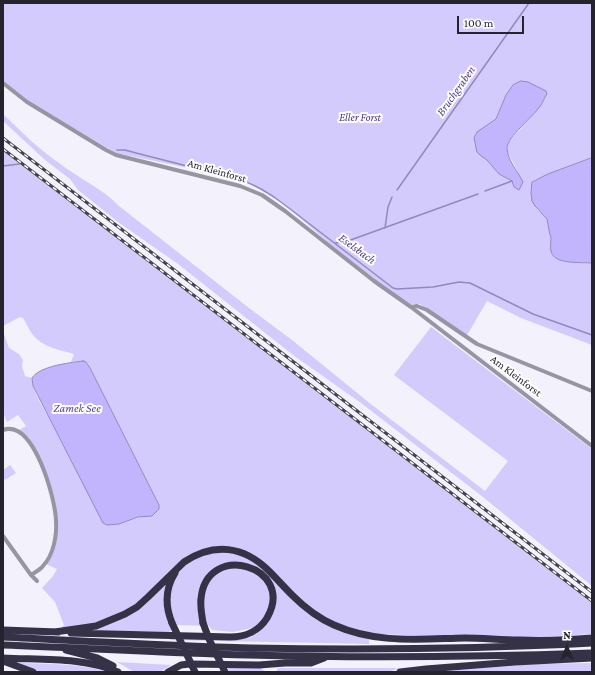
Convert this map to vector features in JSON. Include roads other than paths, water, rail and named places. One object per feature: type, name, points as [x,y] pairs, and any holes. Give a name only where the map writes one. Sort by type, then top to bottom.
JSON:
[{"type":"highway","points":[[55,632],[96,626],[125,614],[137,606],[184,562],[203,552],[217,549],[228,549],[242,553],[254,559],[268,570],[292,595],[317,616],[332,624],[362,635],[392,639],[467,638],[533,640],[592,638]]},
{"type":"highway","points":[[3,630],[115,635],[171,635],[230,637],[245,635],[262,626],[271,611],[273,601],[267,581],[261,574],[252,568],[242,565],[232,565],[213,574],[207,580],[203,588],[201,599],[203,623],[209,640],[225,672]]},
{"type":"highway","points":[[178,568],[171,579],[167,597],[168,615],[195,672]]},
{"type":"highway","points":[[3,637],[301,649],[469,648],[592,644]]},
{"type":"highway","points":[[3,645],[241,655],[328,656],[592,653]]},
{"type":"highway","points":[[56,647],[97,658],[123,672]]},
{"type":"highway","points":[[168,672],[181,665],[189,664],[259,665],[311,663],[328,656]]},
{"type":"highway","points":[[3,658],[81,662],[100,665],[118,672]]},
{"type":"highway","points":[[400,672],[516,662],[592,658]]},
{"type":"highway","points":[[3,661],[33,672]]},
{"type":"street","name":"Am Kleinforst","points":[[3,83],[27,102],[111,152],[230,183],[250,189],[262,195],[592,446]]},
{"type":"street","name":"Am Kleinforst","points":[[411,307],[420,307],[477,344],[592,391]]},
{"type":"street","points":[[429,321],[434,316]]},
{"type":"street","points":[[3,430],[10,428],[17,430],[32,446],[42,466],[54,507],[56,531],[51,554],[43,568],[31,575]]},
{"type":"street","points":[[3,536],[37,581]]},
{"type":"water","points":[[521,81],[528,82],[546,91],[547,94],[538,110],[516,132],[508,143],[507,152],[523,182],[519,190],[514,187],[512,181],[499,174],[487,160],[477,152],[474,138],[477,132],[496,119],[506,95],[513,85]]},
{"type":"water","points":[[592,158],[592,263],[562,261],[557,259],[551,251],[551,236],[547,219],[532,201],[532,182],[548,174]]},
{"type":"water","name":"Zamek See","points":[[83,361],[86,362],[90,368],[159,505],[159,509],[152,516],[138,517],[119,524],[107,525],[103,523],[33,386],[32,378],[41,371],[55,366]]},
{"type":"waterway","name":"Bruchgraben","points":[[397,190],[529,3]]},
{"type":"waterway","name":"Eselsbach","points":[[117,150],[125,150],[242,180],[253,185],[281,202],[393,288],[433,287],[459,282],[470,283],[533,314],[592,335]]},
{"type":"waterway","name":"Eselsbach","points":[[3,166],[19,164]]},
{"type":"waterway","points":[[485,191],[512,181]]},
{"type":"waterway","points":[[335,243],[345,242],[478,194]]},
{"type":"waterway","name":"Bruchgraben","points":[[385,228],[388,207],[392,197]]},
{"type":"railway","points":[[3,138],[592,592]]},
{"type":"railway","points":[[3,149],[592,601]]},
{"type":"park label","name":"Eller Forst","points":[[360,118]]}]
